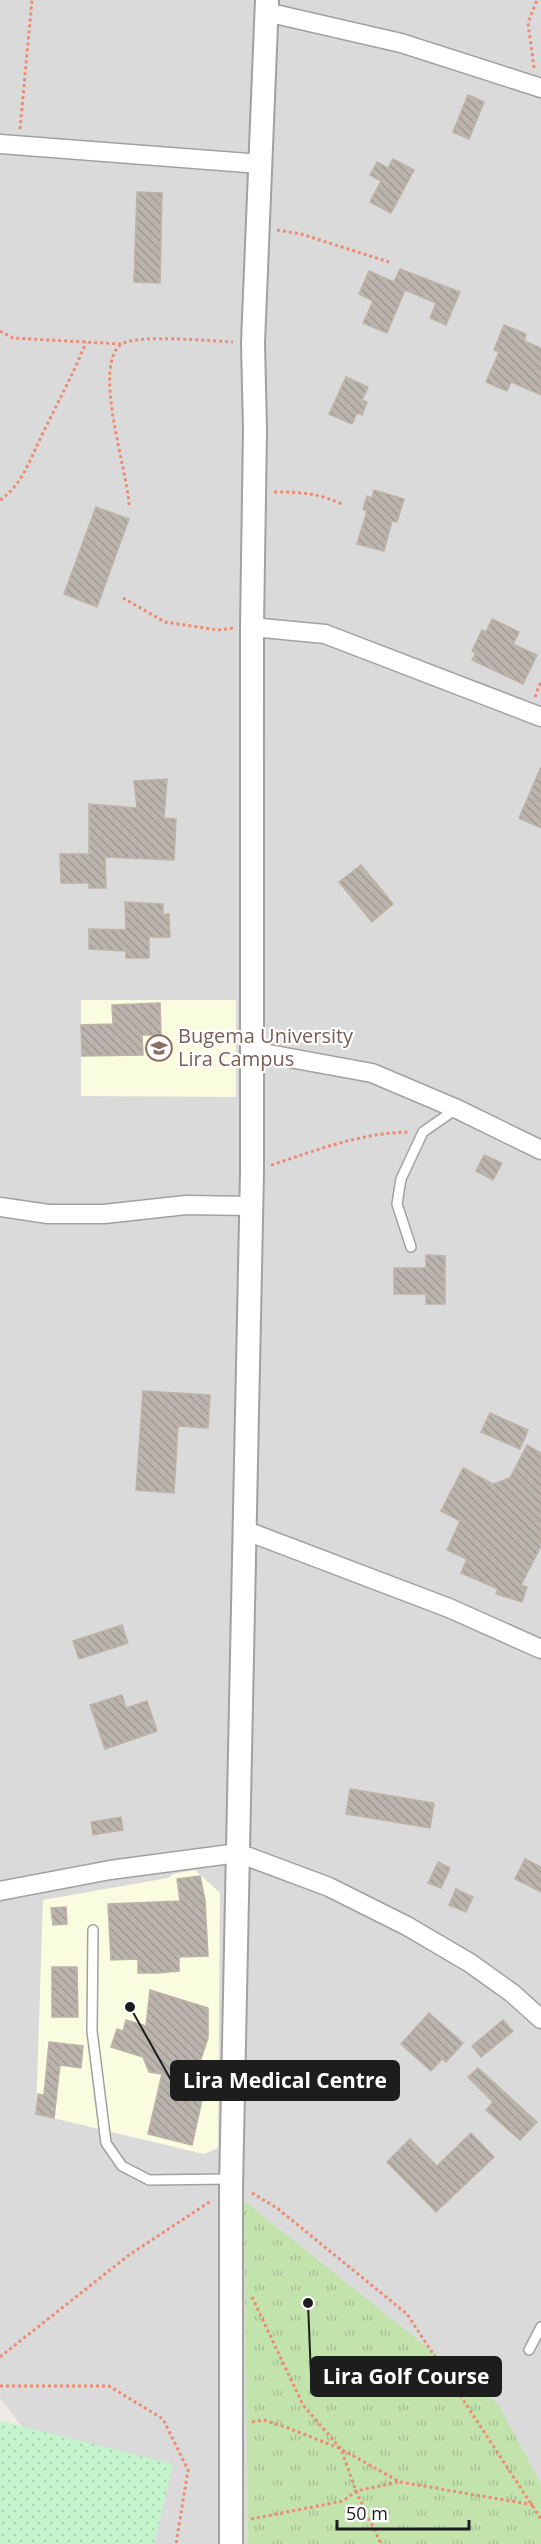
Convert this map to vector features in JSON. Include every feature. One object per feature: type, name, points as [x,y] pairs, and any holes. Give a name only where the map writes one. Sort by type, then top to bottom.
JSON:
[{"type":"street","points":[[231,2534],[232,2183],[252,1172],[253,343],[266,6],[401,43],[536,86]]},
{"type":"street","points":[[9,145],[261,164]]},
{"type":"street","points":[[252,627],[325,634],[541,717]]},
{"type":"street","points":[[252,1051],[372,1073],[457,1109],[541,1150]]},
{"type":"street","points":[[0,1207],[48,1214],[104,1214],[186,1205],[251,1206]]},
{"type":"street","points":[[244,1530],[449,1608],[541,1649]]},
{"type":"street","points":[[0,1891],[110,1870],[238,1853],[329,1887],[407,1926],[470,1963],[512,1993],[541,2019]]},
{"type":"lane","points":[[411,1247],[397,1204],[401,1179],[423,1132],[457,1109]]},
{"type":"lane","points":[[93,1930],[92,2031],[106,2143],[122,2166],[149,2180],[232,2183]]},
{"type":"lane","points":[[529,2350],[541,2328]]},
{"type":"path","points":[[9,145],[32,0]]},
{"type":"path","points":[[536,86],[528,23],[537,0]]},
{"type":"path","points":[[258,226],[301,234],[389,262]]},
{"type":"path","points":[[0,332],[13,338],[122,344],[133,340],[190,339],[253,343]]},
{"type":"path","points":[[0,500],[9,494],[23,475],[73,375],[86,342]]},
{"type":"path","points":[[122,344],[115,352],[110,366],[108,384],[129,505]]},
{"type":"path","points":[[254,492],[304,492],[323,495],[344,505]]},
{"type":"path","points":[[123,598],[165,622],[218,630],[252,627]]},
{"type":"path","points":[[252,1172],[357,1137],[380,1132],[423,1132]]},
{"type":"path","points":[[0,2357],[129,2255],[232,2183],[277,2208],[407,2314],[540,2516]]},
{"type":"path","points":[[250,2293],[303,2405],[341,2450],[356,2491],[381,2544]]},
{"type":"path","points":[[0,2386],[109,2386],[163,2419],[188,2470],[176,2544]]},
{"type":"path","points":[[231,2424],[264,2420],[291,2428],[341,2450],[399,2482],[534,2505]]},
{"type":"path","points":[[231,2534],[343,2501],[356,2491],[399,2482]]},
{"type":"shaded area","points":[[0,0],[541,0],[541,2544],[112,2544],[0,2398]]},
{"type":"shaded area","name":"Bugema University Lira Campus","points":[[81,1000],[236,1000],[236,1097],[81,1096]]},
{"type":"shaded area","points":[[195,1870],[220,1893],[218,2148],[204,2154],[36,2114],[43,1900],[168,1878],[173,1874]]},
{"type":"green space","points":[[244,2201],[498,2404],[541,2484],[541,2544],[248,2544]]},
{"type":"green space","points":[[0,2421],[173,2464],[154,2544],[0,2544]]},
{"type":"building","points":[[468,95],[484,102],[469,139],[453,132]]},
{"type":"building","points":[[393,159],[414,170],[391,213],[370,202],[381,181],[370,175],[377,162],[388,168]]},
{"type":"building","points":[[137,192],[162,193],[160,283],[134,282]]},
{"type":"building","points":[[400,269],[460,292],[446,325],[430,318],[436,303],[405,290],[387,333],[363,323],[373,301],[359,294],[369,271],[394,282]]},
{"type":"building","points":[[504,325],[526,334],[524,341],[541,348],[541,395],[511,382],[507,391],[486,382],[499,352],[494,350]]},
{"type":"building","points":[[346,377],[368,387],[362,400],[367,402],[362,415],[357,413],[352,424],[329,414]]},
{"type":"building","points":[[374,490],[404,499],[397,522],[392,521],[384,551],[357,544],[367,511],[363,509],[367,496],[372,498]]},
{"type":"building","points":[[96,507],[129,519],[97,607],[64,594]]},
{"type":"building","points":[[492,619],[519,632],[513,644],[537,655],[523,684],[472,660],[476,653],[472,651],[482,630],[486,632]]},
{"type":"building","points":[[541,767],[541,828],[519,818]]},
{"type":"building","points":[[167,779],[164,818],[176,819],[174,860],[105,857],[106,888],[89,888],[89,883],[61,883],[60,854],[89,854],[89,804],[137,808],[134,781]]},
{"type":"building","points":[[361,865],[393,904],[372,922],[339,882]]},
{"type":"building","points":[[125,902],[163,904],[163,915],[169,914],[170,937],[149,937],[149,958],[126,958],[126,951],[89,949],[89,929],[126,930]]},
{"type":"building","points":[[160,1003],[161,1035],[142,1035],[143,1055],[82,1056],[81,1025],[113,1024],[112,1005]]},
{"type":"building","points":[[484,1155],[502,1163],[493,1180],[476,1171]]},
{"type":"building","points":[[426,1255],[445,1256],[445,1304],[426,1304],[426,1294],[394,1294],[394,1268],[426,1268]]},
{"type":"building","points":[[143,1391],[210,1395],[208,1428],[178,1426],[174,1493],[136,1490]]},
{"type":"building","points":[[490,1413],[528,1430],[520,1449],[481,1432]]},
{"type":"building","points":[[527,1445],[541,1453],[541,1546],[521,1585],[527,1587],[522,1602],[496,1594],[498,1589],[461,1573],[467,1559],[447,1550],[460,1521],[441,1511],[463,1468],[493,1484],[510,1478]]},
{"type":"building","points":[[122,1625],[128,1643],[79,1659],[73,1641]]},
{"type":"building","points":[[122,1695],[126,1708],[147,1701],[157,1731],[105,1749],[90,1705]]},
{"type":"building","points":[[350,1789],[434,1803],[430,1828],[346,1814]]},
{"type":"building","points":[[121,1817],[123,1830],[93,1835],[91,1822]]},
{"type":"building","points":[[525,1859],[541,1867],[541,1892],[515,1879]]},
{"type":"building","points":[[438,1862],[450,1868],[441,1888],[428,1883]]},
{"type":"building","points":[[200,1876],[205,1900],[208,1956],[179,1957],[179,1971],[157,1973],[138,1973],[138,1959],[111,1960],[108,1904],[180,1901],[177,1879]]},
{"type":"building","points":[[456,1889],[473,1897],[466,1912],[449,1905]]},
{"type":"building","points":[[66,1907],[67,1924],[53,1925],[51,1908]]},
{"type":"building","points":[[52,1967],[77,1967],[78,2017],[52,2017]]},
{"type":"building","points":[[150,1990],[208,2008],[208,2038],[197,2071],[208,2073],[192,2145],[148,2134],[162,2074],[149,2072],[143,2057],[111,2047],[117,2029],[123,2031],[126,2020],[146,2026]]},
{"type":"building","points":[[429,2013],[463,2043],[446,2062],[442,2059],[431,2071],[401,2044]]},
{"type":"building","points":[[503,2020],[513,2031],[481,2057],[472,2046]]},
{"type":"building","points":[[49,2042],[83,2046],[81,2068],[60,2065],[54,2118],[36,2114],[38,2094],[44,2095]]},
{"type":"building","points":[[478,2068],[537,2122],[520,2140],[486,2110],[493,2102],[468,2077]]},
{"type":"building","points":[[471,2133],[494,2157],[436,2212],[387,2162],[410,2139],[437,2166]]},
{"type":"place","name":"Bugema University Lira Campus","points":[[159,1048]]},
{"type":"place","name":"Lira Medical Centre","points":[[130,2007]]},
{"type":"place","name":"Lira Golf Course","points":[[308,2303]]}]
